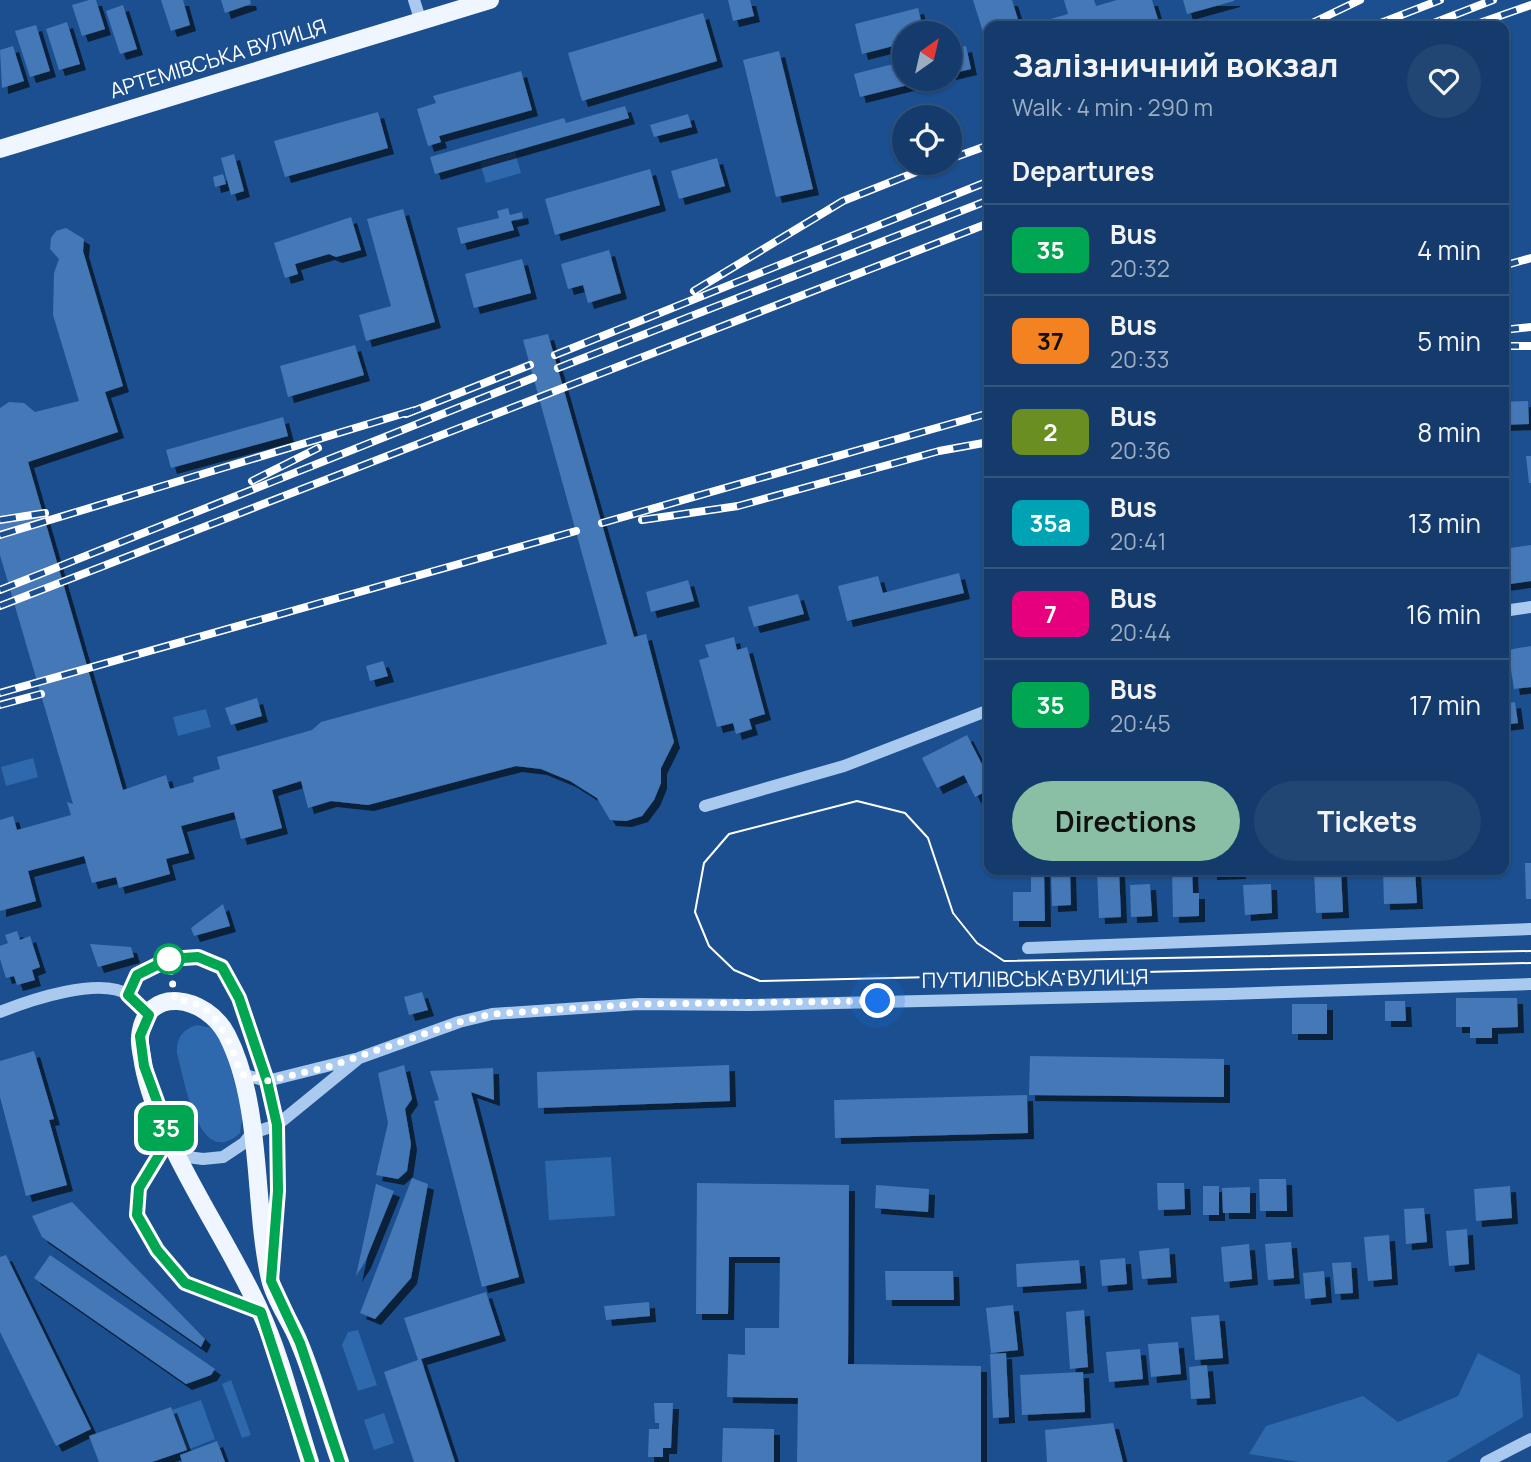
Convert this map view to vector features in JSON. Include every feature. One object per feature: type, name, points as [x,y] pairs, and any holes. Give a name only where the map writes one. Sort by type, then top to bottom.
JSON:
[{"type":"main road","name":"АРТЕМІВСЬКА ВУЛИЦЯ","points":[[0,149],[490,0]]},
{"type":"main road","points":[[310,1462],[261,1312],[180,1156],[144,1066],[140,1036],[149,1015],[159,1006],[175,1000],[187,999],[218,1019],[228,1037],[241,1074],[252,1133],[271,1281],[300,1343],[340,1462]]},
{"type":"street","points":[[414,0],[421,22]]},
{"type":"street","points":[[1509,610],[1531,607]]},
{"type":"street","points":[[705,806],[844,766],[984,712]]},
{"type":"street","name":"ПУТИЛІВСЬКА ВУЛИЦЯ","points":[[1028,948],[1531,929]]},
{"type":"street","name":"ПУТИЛІВСЬКА ВУЛИЦЯ","points":[[277,1125],[359,1058],[459,1022],[536,1009],[639,1004],[748,1005],[1228,995],[1531,984]]},
{"type":"street","points":[[0,1012],[88,987],[112,989],[128,995],[149,1015]]},
{"type":"street","points":[[241,1074],[267,1081],[359,1058]]},
{"type":"street","points":[[180,1156],[203,1159],[223,1157],[244,1143],[252,1133],[277,1125],[278,1191],[271,1281]]},
{"type":"street","points":[[1486,1462],[1531,1439]]},
{"type":"shaded area","points":[[515,152],[521,173],[486,183],[480,162]]},
{"type":"shaded area","points":[[206,709],[211,727],[178,736],[173,717]]},
{"type":"shaded area","points":[[33,758],[38,777],[6,786],[1,767]]},
{"type":"shaded area","points":[[197,1025],[212,1028],[222,1039],[243,1112],[240,1133],[226,1142],[213,1140],[203,1131],[195,1117],[177,1053],[181,1035]]},
{"type":"shaded area","points":[[611,1157],[615,1216],[549,1220],[545,1161]]},
{"type":"shaded area","points":[[358,1330],[377,1385],[358,1391],[342,1345],[348,1332]]},
{"type":"shaded area","points":[[1478,1353],[1520,1375],[1523,1417],[1446,1462],[1299,1462],[1249,1454],[1266,1426],[1363,1396],[1398,1422],[1458,1396]]},
{"type":"shaded area","points":[[231,1380],[251,1435],[242,1438],[222,1384]]},
{"type":"shaded area","points":[[201,1400],[215,1439],[187,1450],[172,1410]]},
{"type":"shaded area","points":[[384,1413],[394,1443],[374,1450],[364,1420]]},
{"type":"building","points":[[96,0],[105,29],[82,36],[72,5]]},
{"type":"building","points":[[161,0],[183,0],[190,25],[171,31]]},
{"type":"building","points":[[221,0],[250,0],[251,4],[225,13]]},
{"type":"building","points":[[728,0],[750,0],[754,16],[733,21]]},
{"type":"building","points":[[973,0],[1012,0],[1018,21],[984,21],[984,35]]},
{"type":"building","points":[[1064,0],[1094,0],[1096,6],[1117,0],[1152,0],[1158,21],[1047,21],[1068,14]]},
{"type":"building","points":[[1183,0],[1234,0],[1234,1],[1187,14]]},
{"type":"building","points":[[123,5],[137,49],[120,54],[106,11]]},
{"type":"building","points":[[918,8],[921,21],[892,21],[892,46],[862,54],[855,24]]},
{"type":"building","points":[[703,13],[717,61],[582,101],[568,53]]},
{"type":"building","points":[[67,22],[80,64],[59,70],[46,29]]},
{"type":"building","points":[[36,25],[50,71],[30,77],[15,31]]},
{"type":"building","points":[[13,46],[24,81],[2,88],[0,50]]},
{"type":"building","points":[[966,46],[971,69],[962,71],[962,47]]},
{"type":"building","points":[[779,51],[813,189],[776,197],[743,60]]},
{"type":"building","points":[[892,64],[892,89],[860,97],[854,74]]},
{"type":"building","points":[[521,71],[532,110],[439,136],[441,142],[428,146],[417,109],[436,103],[433,96]]},
{"type":"building","points":[[625,106],[629,118],[435,174],[430,157],[564,118],[566,123]]},
{"type":"building","points":[[378,112],[388,148],[285,177],[274,141]]},
{"type":"building","points":[[688,114],[692,127],[654,137],[650,125]]},
{"type":"building","points":[[234,154],[244,191],[231,195],[221,158]]},
{"type":"building","points":[[717,158],[725,186],[679,199],[671,171]]},
{"type":"building","points":[[650,169],[660,205],[555,235],[545,199]]},
{"type":"building","points":[[223,174],[226,184],[215,187],[213,177]]},
{"type":"building","points":[[508,208],[510,215],[522,212],[523,218],[511,221],[514,230],[461,244],[457,228],[499,218],[497,211]]},
{"type":"building","points":[[403,209],[435,322],[366,341],[359,315],[391,306],[367,219]]},
{"type":"building","points":[[351,217],[361,250],[336,257],[329,254],[295,264],[298,274],[285,278],[274,243]]},
{"type":"building","points":[[66,228],[84,239],[83,251],[123,386],[105,392],[118,432],[28,462],[123,790],[166,775],[170,789],[194,782],[193,777],[220,769],[217,757],[312,730],[321,722],[607,644],[523,340],[548,334],[634,637],[646,634],[674,742],[661,768],[661,783],[654,800],[642,816],[626,821],[610,820],[597,798],[570,781],[541,769],[516,766],[368,805],[331,801],[308,808],[301,781],[272,790],[282,828],[241,839],[234,812],[181,826],[189,853],[166,859],[170,874],[119,888],[116,877],[92,883],[84,856],[28,871],[36,901],[0,911],[0,820],[13,816],[17,830],[71,815],[67,802],[73,804],[0,555],[0,408],[9,402],[24,403],[35,412],[79,401],[53,315],[54,273],[59,259],[50,249],[51,238],[56,231]]},
{"type":"building","points":[[609,250],[621,293],[588,303],[583,285],[568,289],[561,264]]},
{"type":"building","points":[[522,259],[531,293],[474,308],[465,274]]},
{"type":"building","points":[[355,345],[364,375],[288,397],[280,366]]},
{"type":"building","points":[[1528,401],[1529,424],[1509,425],[1509,402]]},
{"type":"building","points":[[283,417],[288,436],[171,468],[166,450]]},
{"type":"building","points":[[1526,456],[1531,456],[1531,483],[1529,483]]},
{"type":"building","points":[[1531,545],[1531,581],[1509,584],[1509,548]]},
{"type":"building","points":[[959,573],[964,593],[847,621],[838,586],[878,576],[883,593]]},
{"type":"building","points":[[688,580],[694,601],[651,612],[646,592]]},
{"type":"building","points":[[798,594],[804,614],[754,627],[748,607]]},
{"type":"building","points":[[734,637],[737,650],[747,647],[765,714],[749,719],[752,729],[736,734],[733,723],[717,727],[699,660],[709,657],[705,645]]},
{"type":"building","points":[[1531,646],[1531,687],[1514,689],[1509,650]]},
{"type":"building","points":[[383,661],[388,676],[370,681],[366,666]]},
{"type":"building","points":[[257,698],[262,716],[231,725],[225,708]]},
{"type":"building","points":[[1515,702],[1518,723],[1509,724],[1509,703]]},
{"type":"building","points":[[967,735],[984,768],[984,792],[975,797],[964,775],[937,788],[922,758]]},
{"type":"building","points":[[1525,863],[1531,863],[1531,899],[1526,899]]},
{"type":"building","points":[[1031,875],[1044,875],[1045,921],[1013,921],[1013,892],[1031,892]]},
{"type":"building","points":[[1051,875],[1070,875],[1071,905],[1052,906]]},
{"type":"building","points":[[1097,875],[1119,875],[1121,917],[1099,918]]},
{"type":"building","points":[[1172,875],[1192,875],[1193,893],[1199,893],[1199,916],[1173,917]]},
{"type":"building","points":[[1314,875],[1341,875],[1343,912],[1316,913]]},
{"type":"building","points":[[1383,875],[1415,875],[1417,903],[1384,904]]},
{"type":"building","points":[[1150,884],[1152,916],[1131,917],[1130,885]]},
{"type":"building","points":[[1271,884],[1272,913],[1245,915],[1243,885]]},
{"type":"building","points":[[223,904],[230,926],[194,936],[191,928]]},
{"type":"building","points":[[17,931],[20,940],[30,936],[40,967],[32,970],[35,980],[17,985],[14,976],[6,978],[0,959],[0,946],[8,943],[5,935]]},
{"type":"building","points":[[90,944],[131,947],[134,957],[98,967]]},
{"type":"building","points":[[422,992],[428,1010],[409,1015],[404,997]]},
{"type":"building","points":[[1456,998],[1517,998],[1518,1027],[1492,1028],[1492,1038],[1470,1038],[1470,1027],[1456,1027]]},
{"type":"building","points":[[1385,1001],[1405,1001],[1406,1021],[1385,1021]]},
{"type":"building","points":[[1292,1004],[1327,1004],[1327,1034],[1292,1034]]},
{"type":"building","points":[[34,1051],[54,1119],[49,1120],[67,1185],[26,1196],[0,1097],[0,1061]]},
{"type":"building","points":[[1030,1056],[1224,1059],[1224,1097],[1029,1095]]},
{"type":"building","points":[[404,1065],[412,1099],[405,1109],[411,1144],[407,1171],[398,1179],[376,1175],[388,1123],[378,1073]]},
{"type":"building","points":[[729,1065],[730,1101],[538,1108],[537,1072]]},
{"type":"building","points":[[493,1068],[494,1100],[471,1092],[519,1277],[482,1287],[434,1101],[439,1100],[430,1071]]},
{"type":"building","points":[[1027,1095],[1028,1133],[835,1138],[834,1100]]},
{"type":"building","points":[[412,1178],[428,1184],[411,1278],[375,1319],[360,1313]]},
{"type":"building","points":[[1259,1179],[1286,1179],[1287,1211],[1260,1211]]},
{"type":"building","points":[[697,1183],[849,1185],[848,1364],[981,1366],[981,1462],[797,1462],[798,1398],[727,1397],[728,1354],[745,1355],[745,1328],[779,1328],[780,1257],[729,1257],[728,1314],[696,1314]]},
{"type":"building","points":[[1157,1183],[1184,1183],[1185,1209],[1158,1210]]},
{"type":"building","points":[[376,1184],[394,1191],[365,1262],[356,1276]]},
{"type":"building","points":[[876,1185],[929,1189],[928,1212],[875,1208]]},
{"type":"building","points":[[1203,1186],[1219,1186],[1219,1215],[1203,1215]]},
{"type":"building","points":[[1510,1186],[1512,1218],[1476,1221],[1474,1189]]},
{"type":"building","points":[[1250,1187],[1250,1213],[1223,1213],[1222,1188]]},
{"type":"building","points":[[72,1202],[205,1339],[201,1347],[42,1237],[32,1216]]},
{"type":"building","points":[[1424,1208],[1427,1242],[1406,1244],[1404,1209]]},
{"type":"building","points":[[1467,1229],[1469,1264],[1449,1266],[1446,1231]]},
{"type":"building","points":[[1389,1235],[1392,1279],[1368,1281],[1364,1237]]},
{"type":"building","points":[[1291,1242],[1294,1278],[1268,1280],[1265,1244]]},
{"type":"building","points":[[1249,1244],[1252,1279],[1224,1282],[1221,1247]]},
{"type":"building","points":[[1169,1248],[1171,1277],[1142,1279],[1139,1251]]},
{"type":"building","points":[[6,1255],[91,1429],[56,1446],[0,1332],[0,1257]]},
{"type":"building","points":[[50,1255],[215,1369],[211,1375],[186,1384],[34,1278]]},
{"type":"building","points":[[1125,1258],[1127,1284],[1102,1286],[1100,1260]]},
{"type":"building","points":[[1079,1260],[1081,1283],[1017,1287],[1016,1264]]},
{"type":"building","points":[[1351,1262],[1353,1293],[1335,1294],[1332,1263]]},
{"type":"building","points":[[885,1271],[953,1271],[954,1300],[886,1300]]},
{"type":"building","points":[[1324,1271],[1326,1297],[1305,1299],[1303,1273]]},
{"type":"building","points":[[486,1292],[500,1335],[421,1359],[455,1462],[414,1462],[384,1372],[418,1360],[404,1318]]},
{"type":"building","points":[[649,1302],[650,1316],[606,1320],[604,1306]]},
{"type":"building","points":[[1013,1305],[1018,1350],[991,1353],[986,1308]]},
{"type":"building","points":[[1084,1310],[1088,1367],[1070,1369],[1066,1312]]},
{"type":"building","points":[[1219,1315],[1223,1358],[1195,1360],[1191,1317]]},
{"type":"building","points":[[1178,1342],[1181,1374],[1151,1377],[1148,1344]]},
{"type":"building","points":[[1140,1349],[1143,1379],[1109,1382],[1106,1352]]},
{"type":"building","points":[[1006,1353],[1009,1417],[993,1418],[990,1354]]},
{"type":"building","points":[[1207,1365],[1210,1398],[1191,1399],[1189,1367]]},
{"type":"building","points":[[1083,1372],[1085,1412],[1022,1415],[1020,1375]]},
{"type":"building","points":[[654,1403],[673,1403],[671,1448],[663,1448],[663,1457],[648,1457],[649,1429],[659,1429],[659,1423],[655,1423]]},
{"type":"building","points":[[171,1407],[187,1450],[152,1462],[99,1462],[89,1436]]},
{"type":"building","points":[[1113,1423],[1123,1462],[1047,1462],[1045,1430]]},
{"type":"building","points":[[723,1428],[774,1429],[774,1462],[722,1462]]},
{"type":"building","points":[[217,1441],[225,1462],[182,1462],[180,1455]]},
{"type":"tram line","points":[[1531,951],[1004,961],[977,943],[953,913],[928,838],[905,813],[857,801],[729,834],[704,863],[695,912],[709,946],[734,970],[760,981],[1531,963]]},
{"type":"railway","points":[[1316,21],[1360,0]]},
{"type":"railway","points":[[1386,21],[1440,0]]},
{"type":"railway","points":[[1439,21],[1493,0]]},
{"type":"railway","points":[[1485,21],[1531,5]]},
{"type":"railway","points":[[962,155],[984,147]]},
{"type":"railway","points":[[694,291],[843,201],[909,175]]},
{"type":"railway","points":[[555,355],[984,183]]},
{"type":"railway","points":[[558,368],[984,202]]},
{"type":"railway","points":[[0,606],[984,225]]},
{"type":"railway","points":[[1509,264],[1531,258]]},
{"type":"railway","points":[[1509,329],[1531,327]]},
{"type":"railway","points":[[1509,346],[1531,346]]},
{"type":"railway","points":[[406,414],[530,365]]},
{"type":"railway","points":[[0,590],[533,378]]},
{"type":"railway","points":[[0,535],[415,410]]},
{"type":"railway","points":[[602,523],[984,414]]},
{"type":"railway","points":[[642,520],[738,506],[939,451],[984,443]]},
{"type":"railway","points":[[252,481],[318,448]]},
{"type":"railway","points":[[0,520],[45,513]]},
{"type":"railway","points":[[0,693],[576,531]]},
{"type":"railway","points":[[0,705],[41,694]]},
{"type":"bus line","name":"35","points":[[310,1462],[261,1312],[185,1283],[157,1250],[137,1215],[139,1188],[170,1137],[144,1066],[140,1036],[149,1015],[128,995],[137,975],[169,959],[198,957],[222,967],[239,998],[267,1081],[277,1125],[278,1191],[271,1281],[300,1343],[340,1462]]},
{"type":"route","points":[[169,959],[175,1000],[187,999],[218,1019],[228,1037],[241,1074],[267,1081],[359,1058],[386,1046],[492,1014],[639,1004],[748,1005],[878,1001]]}]
